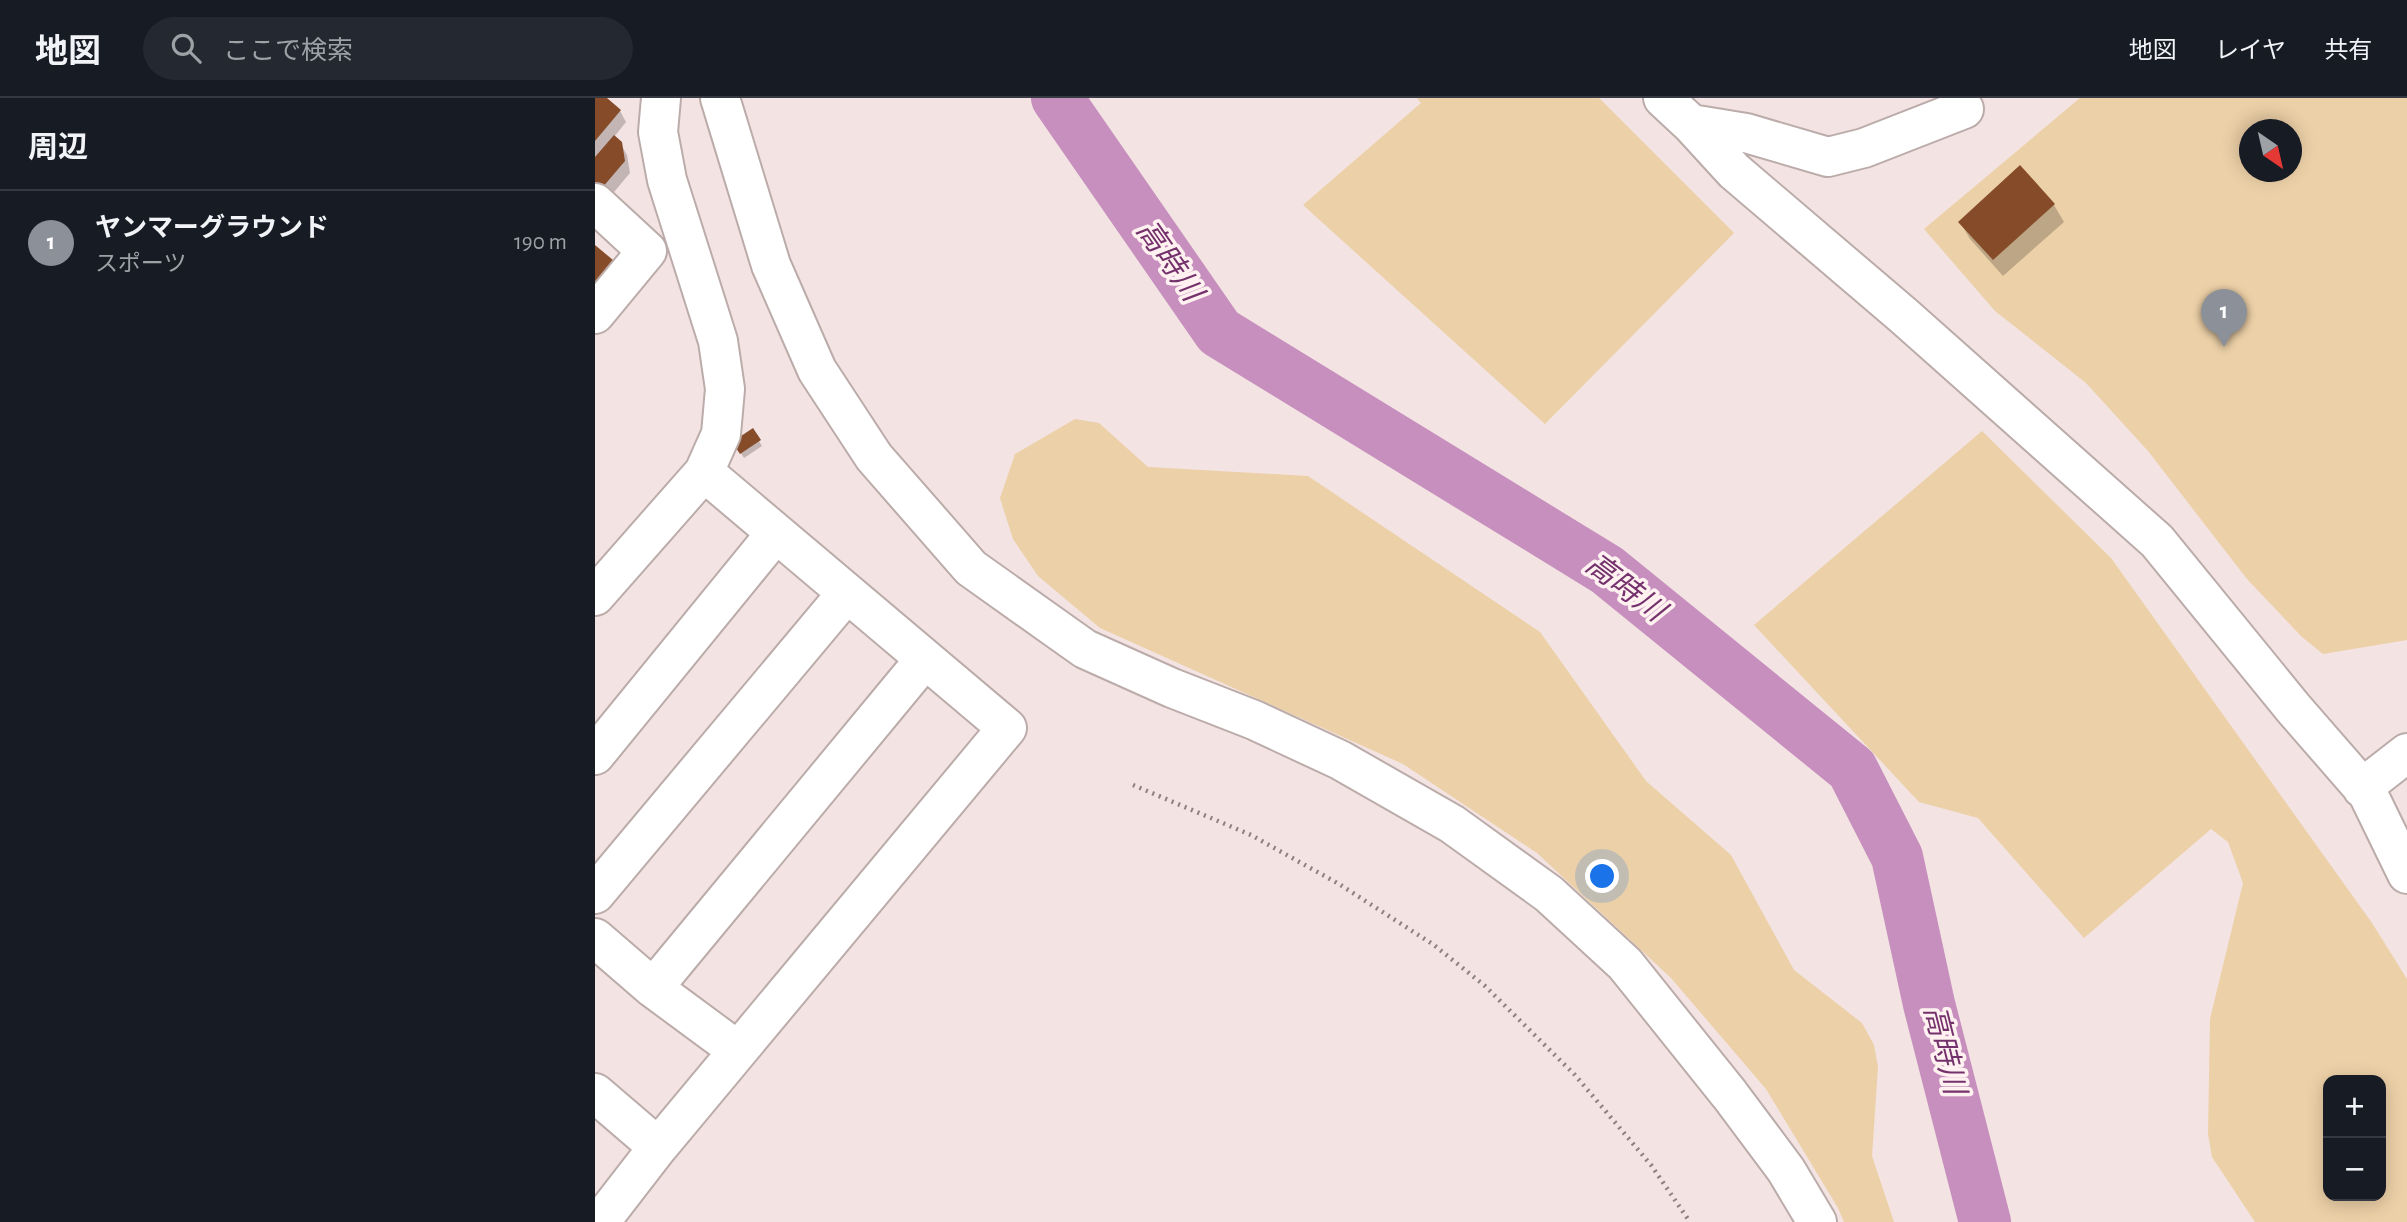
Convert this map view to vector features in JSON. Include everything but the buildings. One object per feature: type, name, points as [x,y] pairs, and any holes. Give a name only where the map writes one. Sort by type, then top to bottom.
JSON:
[{"type":"street","points":[[603,571],[704,472],[721,434],[725,389],[718,341],[667,180],[658,132],[661,98]]},
{"type":"street","points":[[720,98],[771,265],[817,370],[874,457],[971,568],[1085,649],[1172,688],[1254,720],[1340,760],[1452,824],[1549,894],[1634,975],[1786,1170],[1817,1222]]},
{"type":"street","points":[[1663,98],[1734,171],[1904,316],[2157,541],[2294,709],[2365,791],[2407,874]]},
{"type":"street","points":[[1691,124],[1745,134],[1828,157],[1864,148],[1964,109]]},
{"type":"street","points":[[595,202],[647,251],[595,314]]},
{"type":"street","points":[[600,1222],[657,1147],[1007,728],[704,472]]},
{"type":"street","points":[[595,755],[776,533]]},
{"type":"street","points":[[595,894],[847,593]]},
{"type":"street","points":[[653,988],[925,659]]},
{"type":"street","points":[[2365,791],[2407,752]]},
{"type":"street","points":[[2365,791],[2382,801],[2407,830]]},
{"type":"street","points":[[595,938],[653,988],[737,1051]]},
{"type":"street","points":[[595,1093],[657,1147]]},
{"type":"path","points":[[1133,785],[1251,835],[1339,884],[1434,945],[1485,986],[1575,1075],[1651,1165],[1690,1222]]},
{"type":"shaded area","points":[[1417,98],[1599,98],[1734,233],[1545,424],[1303,205],[1421,103]]},
{"type":"shaded area","points":[[2080,98],[2407,98],[2407,640],[2323,654],[2302,637],[2247,579],[2148,451],[2086,383],[1995,311],[1924,229]]},
{"type":"shaded area","points":[[1075,419],[1099,423],[1148,467],[1308,476],[1540,632],[1646,781],[1731,855],[1794,970],[1862,1023],[1874,1045],[1878,1067],[1872,1156],[1894,1222],[1844,1222],[1766,1089],[1671,978],[1537,853],[1403,764],[1100,628],[1038,576],[1013,539],[1000,498],[1015,454]]},
{"type":"shaded area","points":[[1982,431],[2111,558],[2372,923],[2407,979],[2407,1222],[2255,1222],[2212,1157],[2208,1134],[2210,1019],[2243,883],[2228,842],[2211,829],[2084,938],[1978,818],[1919,802],[1754,625]]},
{"type":"waterway","name":"高時川","points":[[1057,98],[1219,332],[1607,570],[1852,769],[1897,857],[1929,1004],[1985,1222]]},
{"type":"place","name":"ヤンマーグラウンド","points":[[2224,347]]}]
